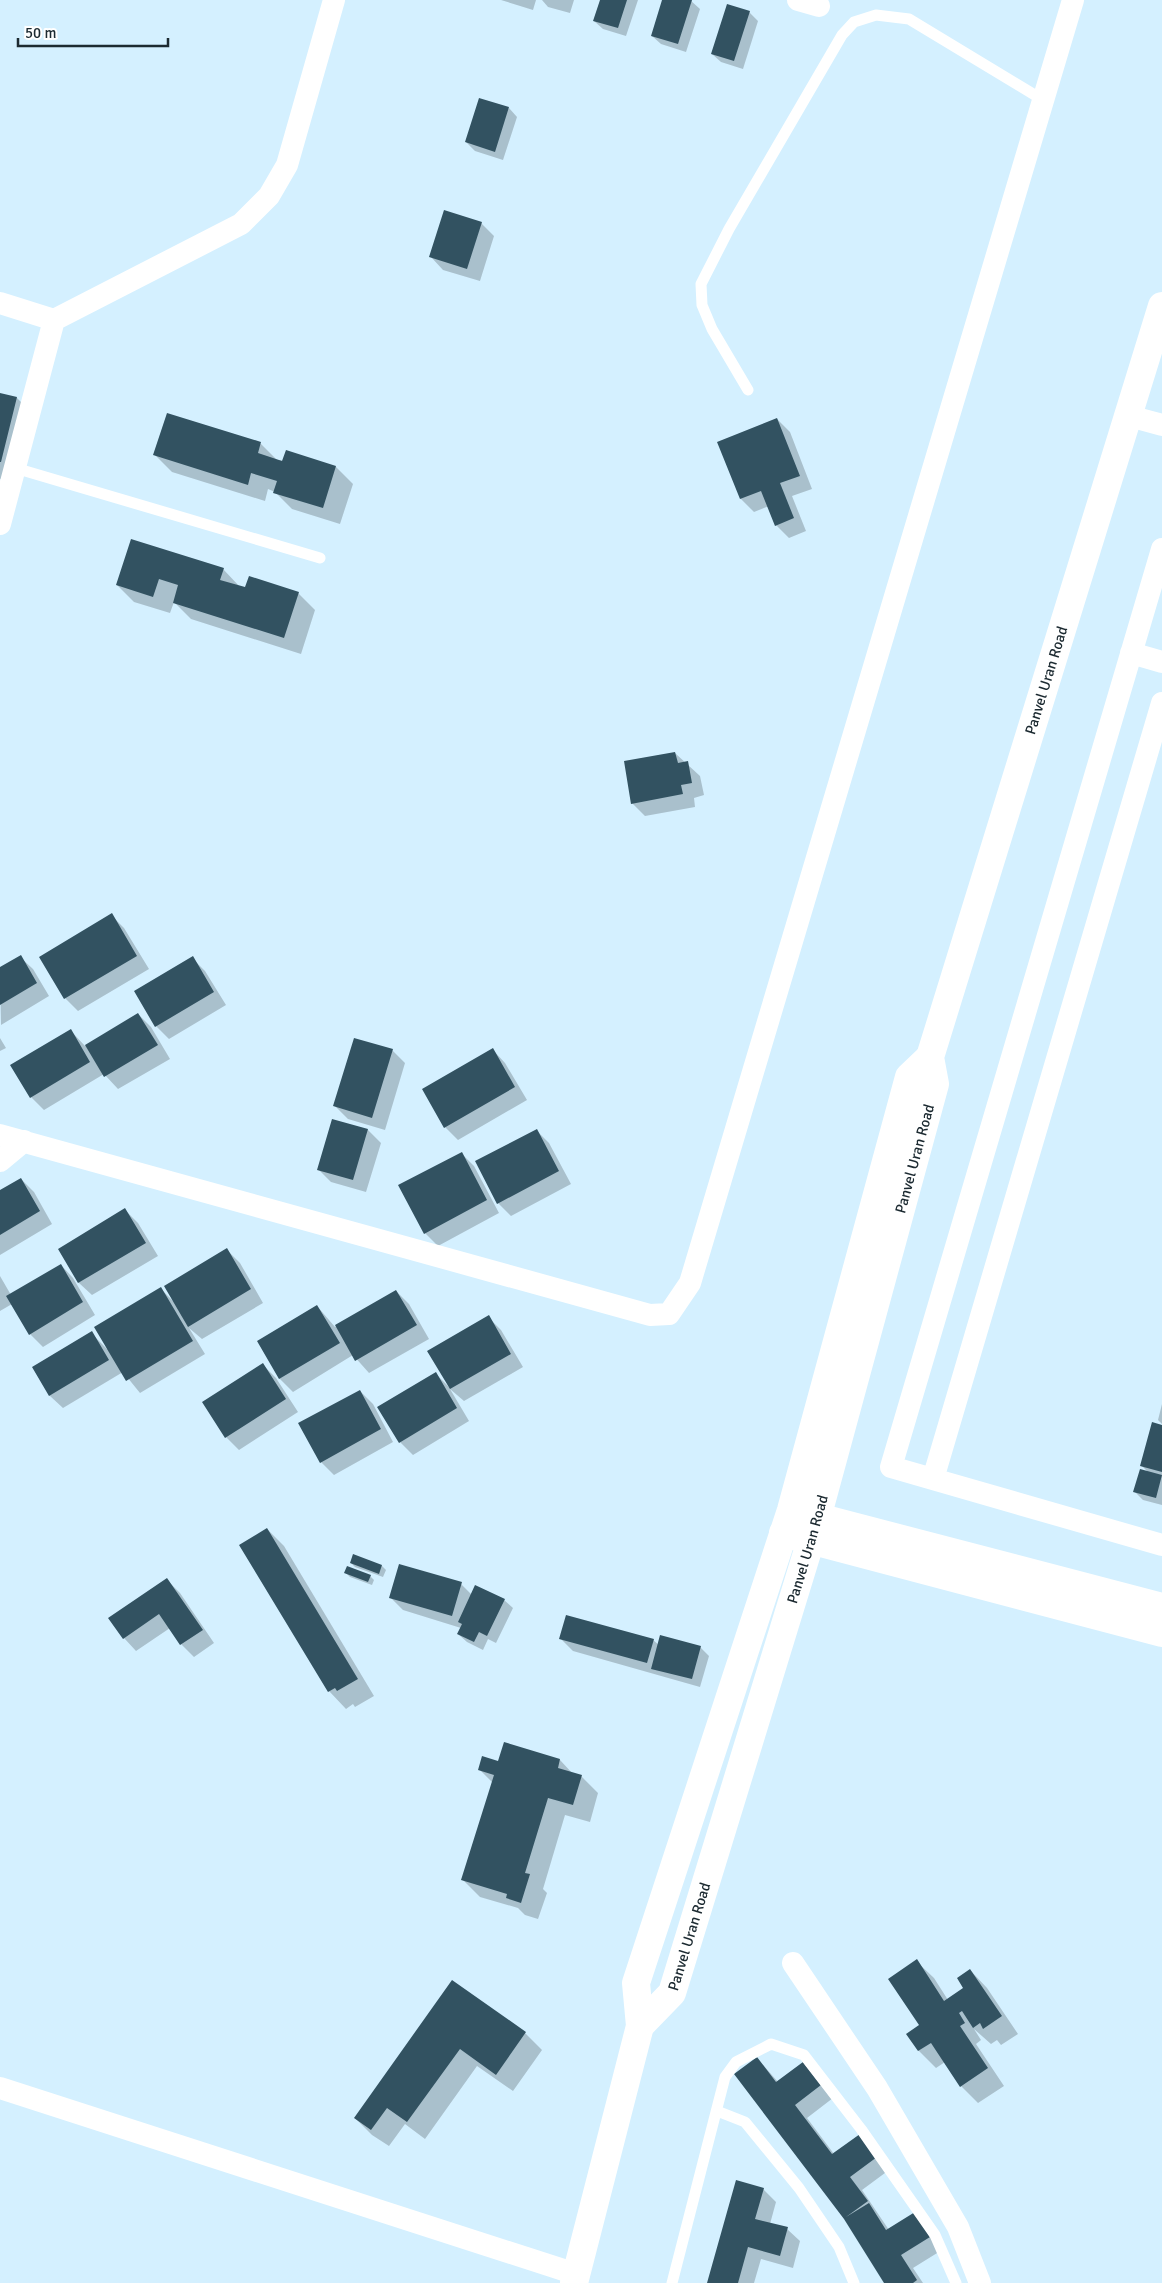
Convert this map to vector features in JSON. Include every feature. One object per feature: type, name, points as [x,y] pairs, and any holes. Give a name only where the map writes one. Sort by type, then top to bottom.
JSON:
[{"type":"main road","name":"Panvel Uran Road","points":[[640,2026],[672,1993],[815,1528],[935,1084],[930,1057],[1162,306]]},
{"type":"main road","name":"Panvel Uran Road","points":[[575,2279],[640,2026],[636,1983],[787,1522],[909,1077],[930,1057]]},
{"type":"main road","points":[[787,1522],[1162,1607]]},
{"type":"main road","points":[[815,1528],[1162,1633]]},
{"type":"street","points":[[0,303],[54,320],[241,224],[268,196],[287,165],[334,0]]},
{"type":"street","points":[[0,1134],[650,1315],[669,1314],[690,1283],[1072,0]]},
{"type":"street","points":[[0,524],[54,320]]},
{"type":"street","points":[[1129,416],[1162,425]]},
{"type":"street","points":[[1162,548],[891,1467],[1162,1545]]},
{"type":"street","points":[[1131,654],[1162,662]]},
{"type":"street","points":[[933,1479],[1162,703]]},
{"type":"street","points":[[0,1161],[24,1141]]},
{"type":"street","points":[[793,1963],[877,2088],[958,2227],[980,2283]]},
{"type":"street","points":[[0,2088],[575,2279]]},
{"type":"lane","points":[[748,390],[712,329],[702,305],[701,284],[729,229],[838,43],[854,22],[876,15],[909,19],[1043,100]]},
{"type":"lane","points":[[15,468],[320,558]]},
{"type":"lane","points":[[672,2283],[725,2077],[736,2062],[771,2044],[804,2055],[861,2129],[935,2235],[956,2283]]},
{"type":"lane","points":[[718,2110],[745,2122],[799,2188],[839,2247],[854,2283]]},
{"type":"building","points":[[600,0],[627,0],[618,28],[593,21]]},
{"type":"building","points":[[662,0],[692,0],[678,44],[651,36]]},
{"type":"building","points":[[727,4],[750,11],[734,61],[711,54]]},
{"type":"building","points":[[479,98],[509,107],[495,152],[465,142]]},
{"type":"building","points":[[444,210],[482,222],[467,269],[429,257]]},
{"type":"building","points":[[0,393],[17,397],[1,462],[0,462]]},
{"type":"building","points":[[167,413],[261,442],[258,453],[282,461],[286,450],[336,466],[323,508],[273,493],[277,481],[251,473],[248,485],[153,455]]},
{"type":"building","points":[[777,418],[800,476],[780,483],[794,518],[775,526],[761,491],[740,499],[717,442]]},
{"type":"building","points":[[131,539],[224,568],[220,580],[245,587],[249,576],[299,592],[284,638],[173,603],[178,585],[159,579],[153,597],[116,585]]},
{"type":"building","points":[[675,752],[678,763],[688,761],[692,783],[681,785],[683,794],[631,804],[624,761]]},
{"type":"building","points":[[112,913],[137,956],[64,999],[39,957]]},
{"type":"building","points":[[21,955],[37,983],[0,1005],[0,967]]},
{"type":"building","points":[[193,956],[214,992],[155,1027],[134,991]]},
{"type":"building","points":[[138,1013],[158,1045],[104,1077],[85,1045]]},
{"type":"building","points":[[71,1029],[90,1062],[30,1098],[10,1065]]},
{"type":"building","points":[[354,1038],[393,1049],[372,1118],[333,1106]]},
{"type":"building","points":[[493,1048],[515,1087],[444,1128],[422,1089]]},
{"type":"building","points":[[332,1119],[368,1129],[353,1180],[317,1170]]},
{"type":"building","points":[[537,1129],[559,1171],[497,1204],[475,1161]]},
{"type":"building","points":[[462,1152],[487,1200],[424,1234],[398,1185]]},
{"type":"building","points":[[21,1178],[40,1211],[0,1235],[0,1190]]},
{"type":"building","points":[[125,1208],[146,1243],[78,1283],[58,1249]]},
{"type":"building","points":[[227,1248],[251,1289],[188,1327],[164,1286]]},
{"type":"building","points":[[61,1264],[83,1302],[29,1335],[6,1296]]},
{"type":"building","points":[[161,1287],[193,1341],[126,1381],[94,1327]]},
{"type":"building","points":[[396,1290],[417,1325],[355,1361],[335,1325]]},
{"type":"building","points":[[317,1305],[340,1343],[279,1379],[257,1341]]},
{"type":"building","points":[[489,1315],[511,1354],[450,1389],[427,1351]]},
{"type":"building","points":[[92,1331],[109,1360],[49,1396],[32,1367]]},
{"type":"building","points":[[263,1363],[286,1399],[225,1438],[202,1402]]},
{"type":"building","points":[[436,1372],[457,1408],[399,1443],[377,1407]]},
{"type":"building","points":[[360,1390],[381,1429],[320,1463],[298,1423]]},
{"type":"building","points":[[1152,1422],[1162,1425],[1162,1472],[1140,1466]]},
{"type":"building","points":[[1140,1469],[1162,1475],[1156,1498],[1133,1492]]},
{"type":"building","points":[[267,1528],[358,1679],[337,1691],[335,1688],[328,1692],[239,1545]]},
{"type":"building","points":[[353,1554],[382,1565],[379,1574],[350,1563]]},
{"type":"building","points":[[399,1564],[462,1582],[452,1616],[389,1598]]},
{"type":"building","points":[[347,1566],[371,1575],[368,1582],[344,1573]]},
{"type":"building","points":[[167,1578],[203,1630],[180,1645],[159,1614],[123,1639],[108,1618]]},
{"type":"building","points":[[475,1585],[505,1599],[487,1636],[479,1632],[474,1642],[457,1634],[462,1624],[458,1622]]},
{"type":"building","points":[[566,1615],[654,1639],[647,1663],[559,1639]]},
{"type":"building","points":[[660,1635],[701,1646],[692,1679],[651,1669]]},
{"type":"building","points":[[504,1742],[560,1759],[558,1768],[582,1775],[573,1805],[548,1798],[525,1873],[530,1874],[521,1903],[506,1898],[507,1894],[461,1880],[494,1775],[478,1770],[482,1756],[498,1761]]},
{"type":"building","points":[[917,1959],[944,2001],[963,1988],[957,1978],[970,1969],[1002,2016],[983,2029],[980,2023],[973,2028],[962,2011],[959,2013],[965,2023],[960,2026],[988,2068],[960,2087],[931,2043],[918,2051],[906,2034],[919,2025],[888,1979]]},
{"type":"building","points":[[452,1980],[526,2032],[496,2075],[460,2049],[407,2122],[387,2108],[371,2130],[354,2118]]},
{"type":"building","points":[[757,2057],[776,2082],[803,2062],[821,2085],[795,2105],[832,2154],[860,2134],[877,2157],[850,2177],[868,2201],[846,2217],[869,2203],[886,2230],[915,2212],[930,2237],[901,2255],[917,2280],[913,2283],[884,2283],[844,2219],[734,2074]]},
{"type":"building","points":[[736,2180],[764,2188],[755,2219],[788,2227],[780,2256],[748,2247],[738,2283],[707,2283]]}]
